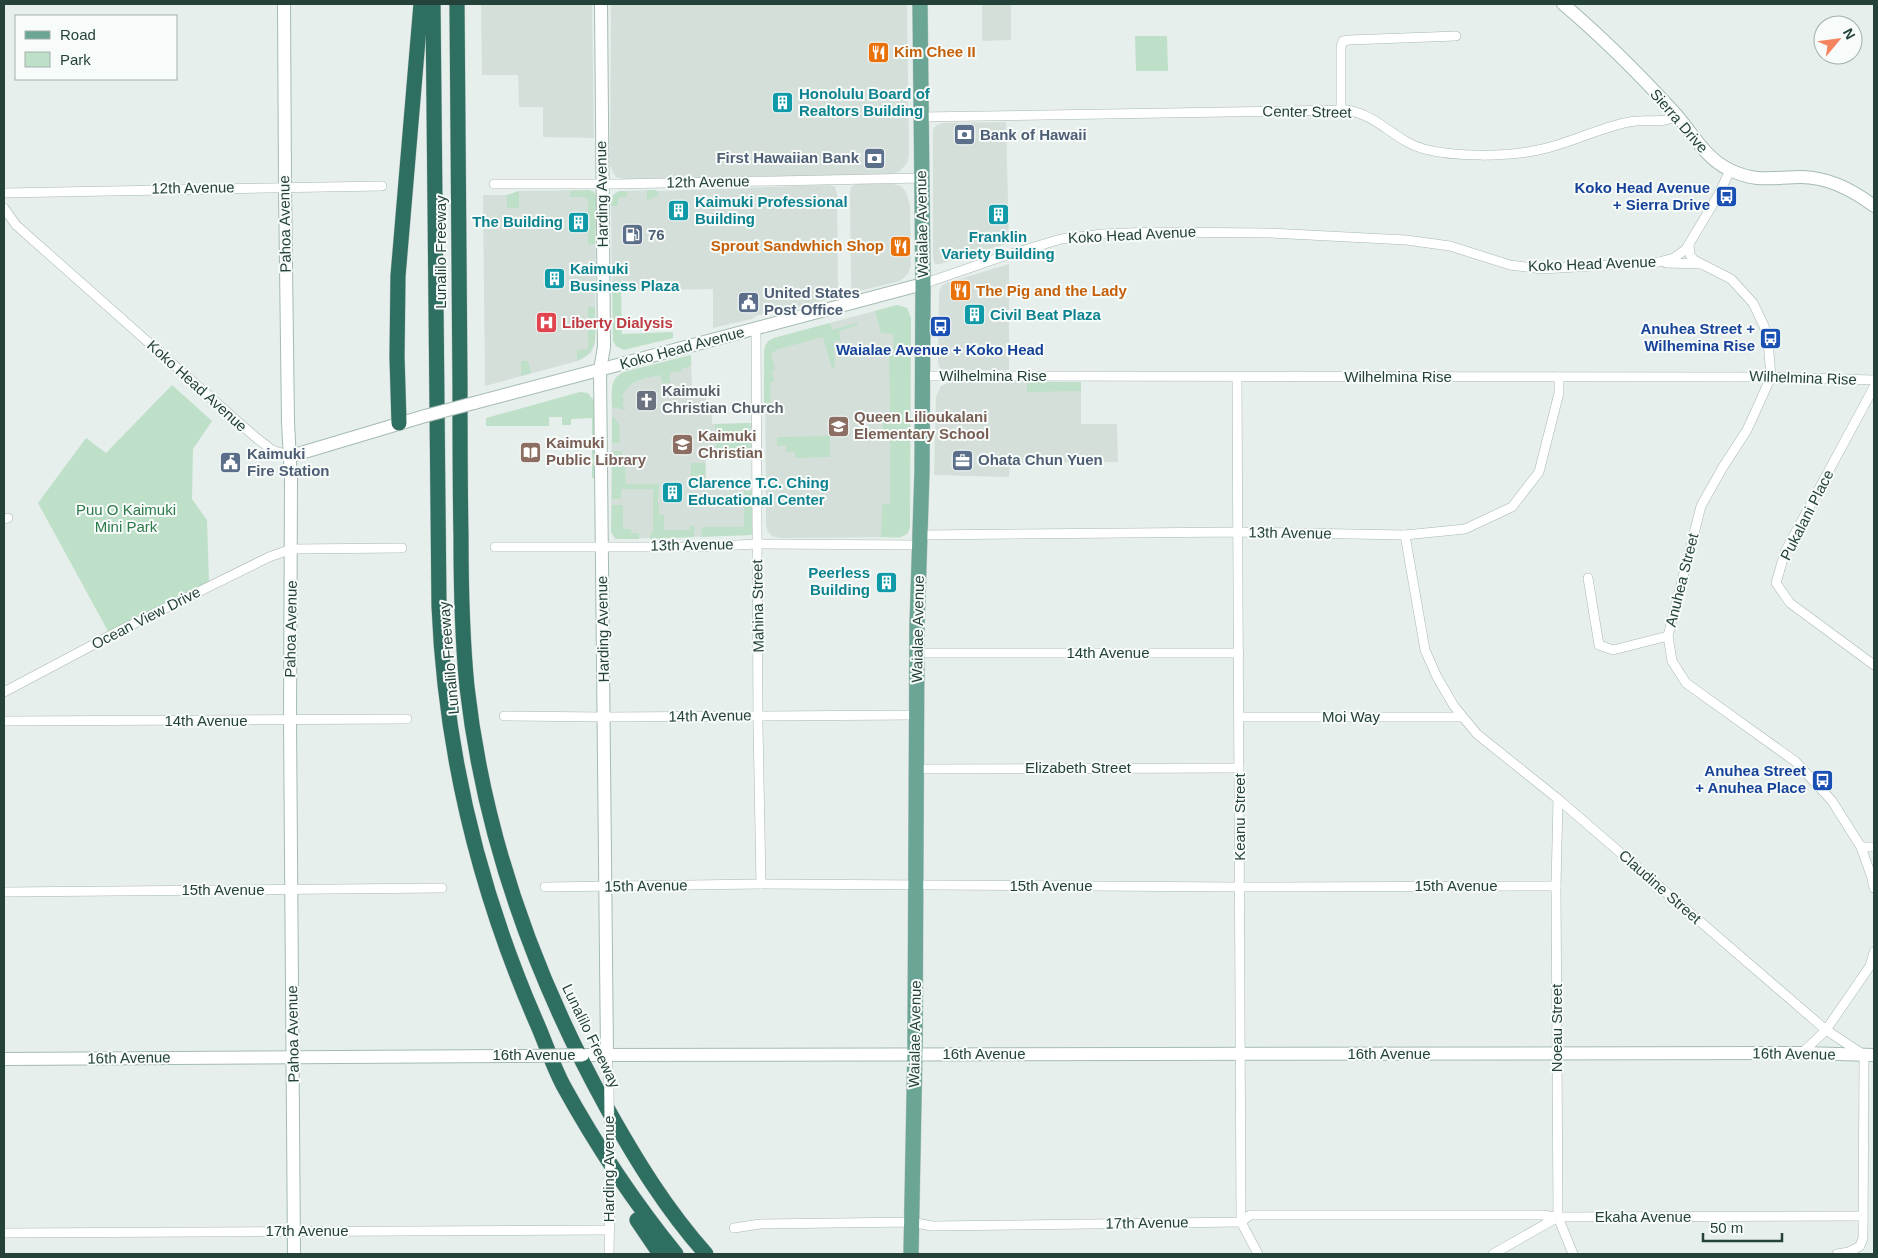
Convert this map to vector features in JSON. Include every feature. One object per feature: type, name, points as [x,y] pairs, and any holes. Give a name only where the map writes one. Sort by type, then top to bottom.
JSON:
[{"type":"highway","points":[[399,423],[397,357],[398,276],[421,4]]},
{"type":"highway","name":"Lunalilo Freeway","points":[[433,4],[440,636],[449,720],[466,813],[498,925],[562,1083],[618,1177],[676,1254]]},
{"type":"highway","name":"Lunalilo Freeway","points":[[457,4],[461,586],[467,687],[477,757],[492,824],[509,885],[529,945],[555,1005],[586,1070],[655,1190],[706,1254]]},
{"type":"highway","points":[[562,1083],[589,1138],[622,1195],[660,1254]]},
{"type":"main road","name":"Waialae Avenue","points":[[911,1254],[915,1054],[916,769],[923,284],[920,4]]},
{"type":"street","name":"Pahoa Avenue","points":[[284,4],[285,186],[292,549],[290,720],[294,1254]]},
{"type":"street","name":"Harding Avenue","points":[[600,4],[604,347],[600,370],[607,1055],[609,1087],[609,1254]]},
{"type":"street","name":"Sierra Drive","points":[[1564,4],[1641,78],[1676,115],[1702,149],[1730,170],[1760,180],[1803,177],[1836,184],[1874,206]]},
{"type":"street","points":[[1341,110],[1341,47],[1343,41],[1456,36]]},
{"type":"street","name":"Center Street","points":[[921,117],[1341,110],[1355,111],[1369,116],[1406,141],[1422,149],[1442,153],[1503,154],[1539,150],[1621,123],[1642,120],[1666,121],[1676,115]]},
{"type":"street","name":"Koko Head Avenue","points":[[4,208],[16,225],[254,436],[272,450],[290,456],[399,423],[923,284],[1061,239],[1144,232],[1227,231],[1406,240],[1450,246],[1510,265],[1542,269],[1649,263],[1674,258],[1682,254],[1719,194],[1730,170]]},
{"type":"street","name":"12th Avenue","points":[[494,184],[602,184],[922,178]]},
{"type":"street","name":"12th Avenue","points":[[4,193],[285,186],[382,186]]},
{"type":"street","name":"Anuhea Street","points":[[1689,244],[1692,258],[1731,279],[1753,303],[1766,334],[1770,351],[1771,377],[1747,430],[1701,506],[1668,636],[1672,661],[1686,683],[1796,762],[1832,801],[1861,847],[1874,888]]},
{"type":"street","name":"Anuhea Street","points":[[1649,263],[1703,265]]},
{"type":"street","name":"Mahina Street","points":[[756,328],[761,884]]},
{"type":"street","name":"Wilhelmina Rise","points":[[922,376],[1771,377],[1874,380]]},
{"type":"street","name":"Keanu Street","points":[[1237,376],[1241,1222],[1258,1254]]},
{"type":"street","name":"13th Avenue","points":[[495,547],[698,547],[1239,532],[1405,535],[1465,529],[1512,506],[1538,472],[1559,394],[1559,377]]},
{"type":"street","name":"Pukalani Place","points":[[1874,387],[1785,552],[1776,582],[1790,603],[1874,665]]},
{"type":"street","name":"Claudine Street","points":[[1405,535],[1425,650],[1437,677],[1462,717],[1477,734],[1558,799],[1826,1030],[1869,1055]]},
{"type":"street","points":[[292,549],[402,548]]},
{"type":"street","name":"Ocean View Drive","points":[[4,692],[249,566],[292,549]]},
{"type":"street","points":[[1588,578],[1598,645],[1613,650],[1668,636]]},
{"type":"street","name":"14th Avenue","points":[[918,653],[1239,652]]},
{"type":"street","name":"14th Avenue","points":[[504,716],[917,715]]},
{"type":"street","name":"Moi Way","points":[[1239,718],[1462,717]]},
{"type":"street","name":"14th Avenue","points":[[4,721],[408,720]]},
{"type":"street","name":"Elizabeth Street","points":[[916,769],[1239,768]]},
{"type":"street","name":"Noeau Street","points":[[1558,799],[1556,886],[1558,1217],[1573,1254]]},
{"type":"street","points":[[1861,847],[1874,847]]},
{"type":"street","name":"15th Avenue","points":[[545,887],[761,884],[1240,887],[1556,886]]},
{"type":"street","name":"15th Avenue","points":[[4,892],[442,888]]},
{"type":"street","points":[[1802,1053],[1826,1030],[1870,966],[1874,952]]},
{"type":"street","name":"16th Avenue","points":[[4,1059],[915,1054],[1802,1053],[1869,1055]]},
{"type":"street","points":[[1837,1254],[1849,1252],[1860,1246],[1863,1238],[1869,1055]]},
{"type":"street","name":"17th Avenue","points":[[734,1228],[760,1224],[911,1222],[932,1226],[1241,1222],[1250,1215],[1541,1215],[1558,1217]]},
{"type":"street","name":"Ekaha Avenue","points":[[1493,1254],[1558,1217],[1863,1216]]},
{"type":"street","name":"17th Avenue","points":[[4,1233],[609,1230]]},
{"type":"shaded area","points":[[481,4],[592,4],[594,138],[543,137],[543,107],[519,107],[518,75],[482,75]]},
{"type":"shaded area","points":[[611,4],[907,4],[909,155],[907,163],[900,171],[889,175],[624,179],[616,177],[610,164]]},
{"type":"shaded area","points":[[982,4],[1011,4],[1011,40],[982,41]]},
{"type":"shaded area","points":[[1006,122],[1009,243],[935,264],[933,259],[933,129],[943,123]]},
{"type":"shaded area","points":[[856,184],[893,184],[901,186],[906,192],[910,205],[911,266],[908,274],[900,281],[855,292],[851,286],[850,191],[851,187]]},
{"type":"shaded area","points":[[829,185],[835,187],[837,193],[838,290],[837,295],[833,298],[780,312],[774,311],[752,319],[713,328],[713,289],[612,291],[611,202],[616,192]]},
{"type":"shaded area","points":[[589,190],[594,192],[596,197],[595,344],[591,353],[581,360],[485,386],[483,195],[507,195],[519,191]]},
{"type":"shaded area","name":"Civil Beat Plaza","points":[[1009,264],[1009,370],[945,370],[940,368],[938,363],[939,293],[941,286]]},
{"type":"shaded area","name":"Queen Lilioukalani Elementary School","points":[[897,305],[907,308],[911,318],[909,531],[901,537],[779,538],[772,536],[768,532],[766,525],[765,345],[774,338]]},
{"type":"shaded area","name":"Kaimuki Christian","points":[[691,355],[692,389],[706,389],[706,411],[712,412],[712,424],[753,423],[753,460],[706,460],[706,483],[753,483],[751,535],[615,539],[611,531],[612,387],[614,380],[624,372]]},
{"type":"shaded area","points":[[952,381],[1081,382],[1081,424],[1117,424],[1118,462],[1010,463],[1009,477],[934,475],[936,397],[941,386]]},
{"type":"green space","points":[[1135,36],[1167,36],[1168,71],[1136,71]]},
{"type":"green space","points":[[589,190],[594,192],[596,197],[595,244],[588,245],[588,200],[585,197],[570,197],[570,191]]},
{"type":"green space","points":[[647,190],[656,190],[659,195],[647,201]]},
{"type":"green space","points":[[519,191],[519,208],[507,208],[507,195]]},
{"type":"green space","points":[[620,191],[627,191],[627,197],[618,198],[618,206],[611,206],[613,195]]},
{"type":"green space","points":[[612,281],[622,281],[627,291],[621,291],[622,334],[673,332],[673,338],[624,350],[616,346],[613,341]]},
{"type":"green space","points":[[897,305],[907,308],[911,318],[910,527],[906,534],[894,538],[881,537],[882,504],[890,504],[890,438],[871,438],[871,431],[883,430],[883,417],[890,417],[889,356],[894,355],[893,334],[881,333],[875,311]]},
{"type":"green space","points":[[588,307],[595,307],[595,338],[590,352],[585,357],[577,360],[577,350],[588,349]]},
{"type":"green space","points":[[830,323],[832,330],[857,323],[858,325],[839,331],[841,341],[834,341],[835,368],[832,368],[823,337],[775,350],[775,352],[771,353],[775,370],[772,371],[774,381],[770,383],[771,404],[764,404],[764,350],[768,341]]},
{"type":"green space","points":[[691,355],[691,366],[681,369],[681,372],[670,372],[670,383],[662,383],[661,375],[638,380],[622,396],[624,399],[622,404],[626,410],[612,407],[612,387],[619,375],[624,372]]},
{"type":"green space","points":[[521,361],[528,361],[531,373],[521,376]]},
{"type":"green space","points":[[1027,382],[1081,382],[1081,391],[1027,392]]},
{"type":"green space","name":"Puu O Kaimuki Mini Park","points":[[172,385],[212,421],[193,449],[192,499],[207,520],[209,582],[109,633],[38,503],[86,438],[106,453]]},
{"type":"green space","points":[[580,392],[588,393],[595,402],[597,478],[592,478],[592,418],[571,419],[571,425],[562,425],[562,417],[549,417],[549,426],[486,426],[486,418]]},
{"type":"green space","points":[[612,416],[619,423],[620,443],[612,443]]},
{"type":"green space","points":[[750,423],[751,457],[716,458],[715,424]]},
{"type":"green space","points":[[830,436],[830,457],[795,458],[795,452],[786,452],[786,446],[777,446],[777,437]]},
{"type":"green space","points":[[612,451],[621,451],[625,461],[626,484],[659,484],[659,515],[664,515],[664,530],[690,530],[690,526],[695,526],[694,537],[650,539],[651,532],[653,532],[653,489],[621,489],[621,499],[612,499]]},
{"type":"green space","points":[[691,463],[705,463],[705,482],[691,482]]},
{"type":"green space","points":[[744,491],[753,491],[753,533],[751,535],[701,537],[704,527],[744,527]]},
{"type":"green space","points":[[612,505],[623,505],[623,529],[631,529],[631,533],[639,533],[639,539],[618,539],[614,537],[611,531]]},
{"type":"place","name":"Kim Chee II","points":[[878,52]]},
{"type":"place","name":"Honolulu Board of Realtors Building","points":[[783,103]]},
{"type":"place","name":"Bank of Hawaii","points":[[964,135]]},
{"type":"place","name":"First Hawaiian Bank","points":[[875,158]]},
{"type":"place","name":"Koko Head Avenue + Sierra Drive","points":[[1726,197]]},
{"type":"place","name":"Kaimuki Professional Building","points":[[679,211]]},
{"type":"place","name":"Franklin Variety Building","points":[[998,214]]},
{"type":"place","name":"The Building","points":[[579,222]]},
{"type":"place","name":"76","points":[[632,235]]},
{"type":"place","name":"Sprout Sandwhich Shop","points":[[900,246]]},
{"type":"place","name":"Kaimuki Business Plaza","points":[[554,278]]},
{"type":"place","name":"The Pig and the Lady","points":[[960,291]]},
{"type":"place","name":"United States Post Office","points":[[748,302]]},
{"type":"place","name":"Civil Beat Plaza","points":[[974,315]]},
{"type":"place","name":"Liberty Dialysis","points":[[546,323]]},
{"type":"place","name":"Waialae Avenue + Koko Head","points":[[940,327]]},
{"type":"place","name":"Anuhea Street + Wilhemina Rise","points":[[1771,338]]},
{"type":"place","name":"Kaimuki Christian Church","points":[[646,400]]},
{"type":"place","name":"Queen Lilioukalani Elementary School","points":[[838,426]]},
{"type":"place","name":"Kaimuki Christian","points":[[682,445]]},
{"type":"place","name":"Kaimuki Public Library","points":[[530,452]]},
{"type":"place","name":"Ohata Chun Yuen","points":[[962,460]]},
{"type":"place","name":"Kaimuki Fire Station","points":[[231,463]]},
{"type":"place","name":"Clarence T.C. Ching Educational Center","points":[[672,492]]},
{"type":"place","name":"Peerless Building","points":[[886,582]]},
{"type":"place","name":"Anuhea Street + Anuhea Place","points":[[1822,780]]}]
